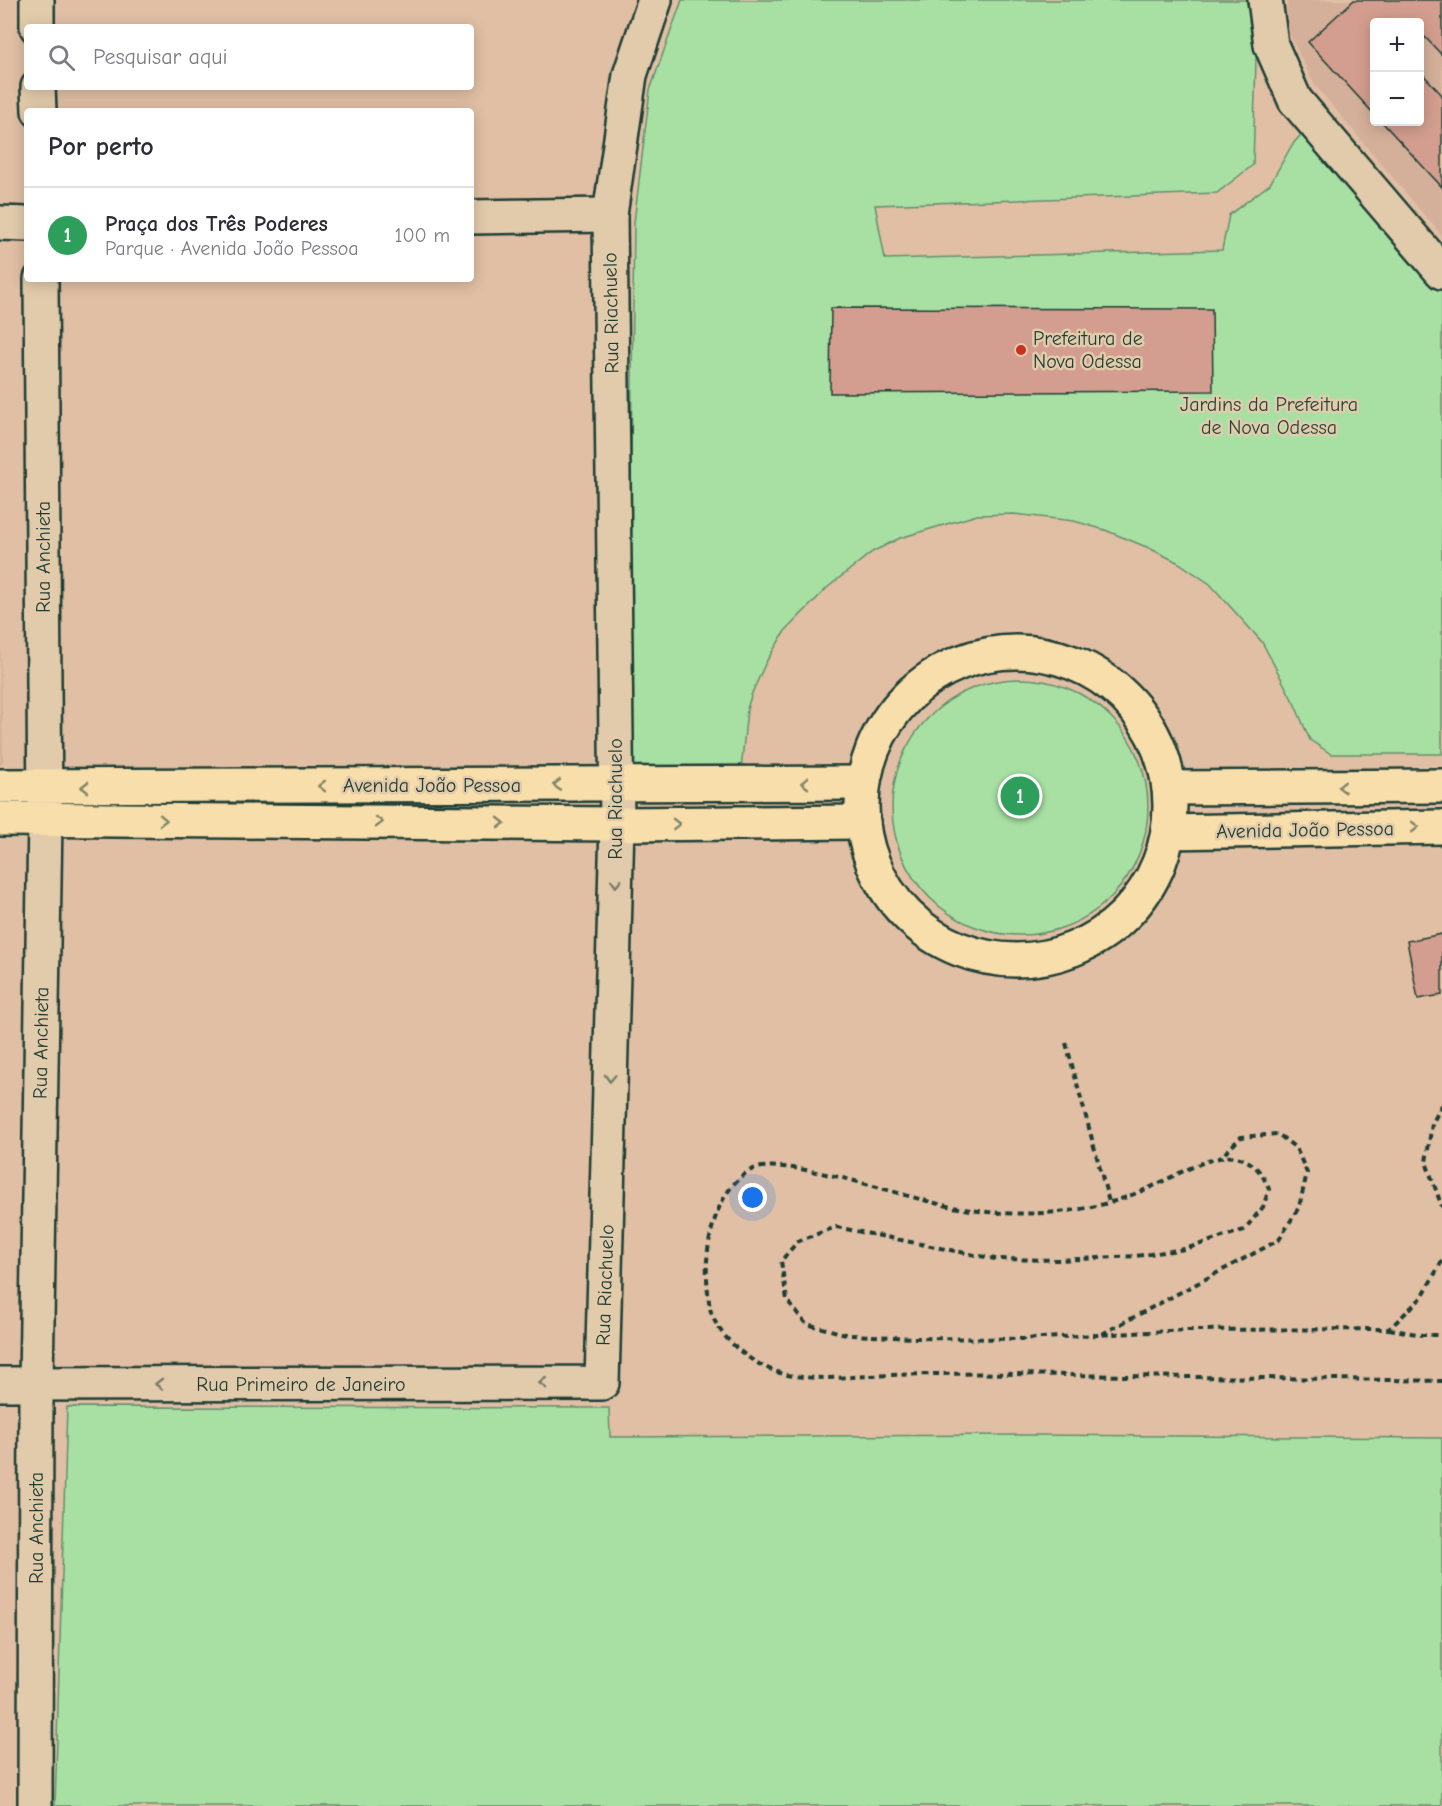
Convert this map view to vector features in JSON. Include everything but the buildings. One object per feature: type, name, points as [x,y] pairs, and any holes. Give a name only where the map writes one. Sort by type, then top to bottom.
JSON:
[{"type":"main road","points":[[1003,652],[1052,657],[1078,665],[1101,678],[1122,694],[1140,715],[1154,737],[1164,762],[1169,788],[1170,818],[1163,853],[1139,899],[1117,922],[1101,934],[1073,948],[1042,957],[1022,959],[980,955],[960,949],[941,940],[907,915],[882,881],[866,843],[861,802],[863,783],[876,739],[895,710],[919,686],[958,663],[1003,652]]},
{"type":"main road","name":"Avenida João Pessoa","points":[[0,786],[863,783]]},
{"type":"main road","points":[[129,820],[130,786]]},
{"type":"main road","points":[[282,786],[282,821]]},
{"type":"main road","points":[[442,823],[443,786]]},
{"type":"main road","points":[[1169,788],[1442,786]]},
{"type":"main road","name":"Avenida João Pessoa","points":[[0,819],[617,824],[863,822]]},
{"type":"main road","name":"Avenida João Pessoa","points":[[1168,832],[1442,827]]},
{"type":"street","points":[[37,0],[38,24]]},
{"type":"street","name":"Rua Riachuelo","points":[[602,1383],[617,824],[610,215],[630,75],[655,0]]},
{"type":"street","points":[[1265,0],[1271,45],[1295,100],[1442,272]]},
{"type":"street","points":[[38,90],[39,108]]},
{"type":"street","points":[[474,218],[610,215]]},
{"type":"street","points":[[0,223],[24,224]]},
{"type":"street","name":"Rua Anchieta","points":[[35,1806],[36,1384],[45,819],[41,282]]},
{"type":"street","name":"Rua Primeiro de Janeiro","points":[[0,1384],[602,1383]]},
{"type":"path","points":[[1066,1043],[1109,1202]]},
{"type":"path","points":[[1442,1106],[1432,1124],[1426,1162],[1442,1207]]},
{"type":"path","points":[[1099,1335],[1279,1240],[1299,1207],[1306,1173],[1296,1148],[1278,1134],[1241,1137],[1221,1158]]},
{"type":"path","points":[[1442,1335],[1422,1335],[1389,1329],[1187,1330],[1002,1339],[850,1335],[806,1324],[787,1300],[781,1261],[798,1240],[836,1227],[995,1259],[1114,1258],[1185,1249],[1244,1230],[1263,1208],[1269,1189],[1262,1171],[1239,1157],[1221,1158],[1182,1171],[1144,1190],[1109,1202],[1074,1211],[1026,1214],[982,1211],[937,1204],[827,1174],[783,1167],[751,1169],[733,1187],[714,1216],[707,1262],[711,1312],[728,1341],[754,1362],[786,1375],[835,1377],[987,1373],[1442,1381]]},
{"type":"path","points":[[1389,1329],[1422,1298],[1442,1261]]},
{"type":"shaded area","points":[[1287,0],[1442,0],[1442,236],[1314,84],[1286,27]]},
{"type":"shaded area","points":[[0,623],[3,761],[0,766]]},
{"type":"green space","name":"Jardins da Prefeitura de Nova Odessa","points":[[682,0],[1255,0],[1253,165],[1217,193],[875,205],[885,259],[1222,250],[1229,215],[1270,184],[1292,145],[1307,128],[1442,287],[1442,754],[1331,754],[1310,740],[1295,705],[1262,642],[1210,584],[1179,563],[1105,530],[1074,521],[1014,514],[977,515],[900,538],[872,552],[827,588],[785,631],[766,662],[747,709],[741,771],[627,771],[634,223],[650,90]]},
{"type":"green space","points":[[1007,679],[1033,679],[1069,688],[1091,700],[1111,716],[1127,736],[1139,758],[1146,782],[1148,807],[1146,832],[1139,856],[1127,878],[1111,898],[1091,914],[1069,926],[1033,935],[1007,935],[971,926],[949,914],[929,898],[913,878],[901,856],[892,820],[892,794],[901,758],[913,736],[929,716],[949,700],[971,688]]},
{"type":"green space","points":[[67,1407],[609,1408],[610,1437],[1031,1435],[1442,1438],[1442,1806],[55,1806]]},
{"type":"place","name":"Prefeitura de Nova Odessa","points":[[1021,350]]},
{"type":"place","name":"Praça dos Três Poderes","points":[[1020,796]]}]
